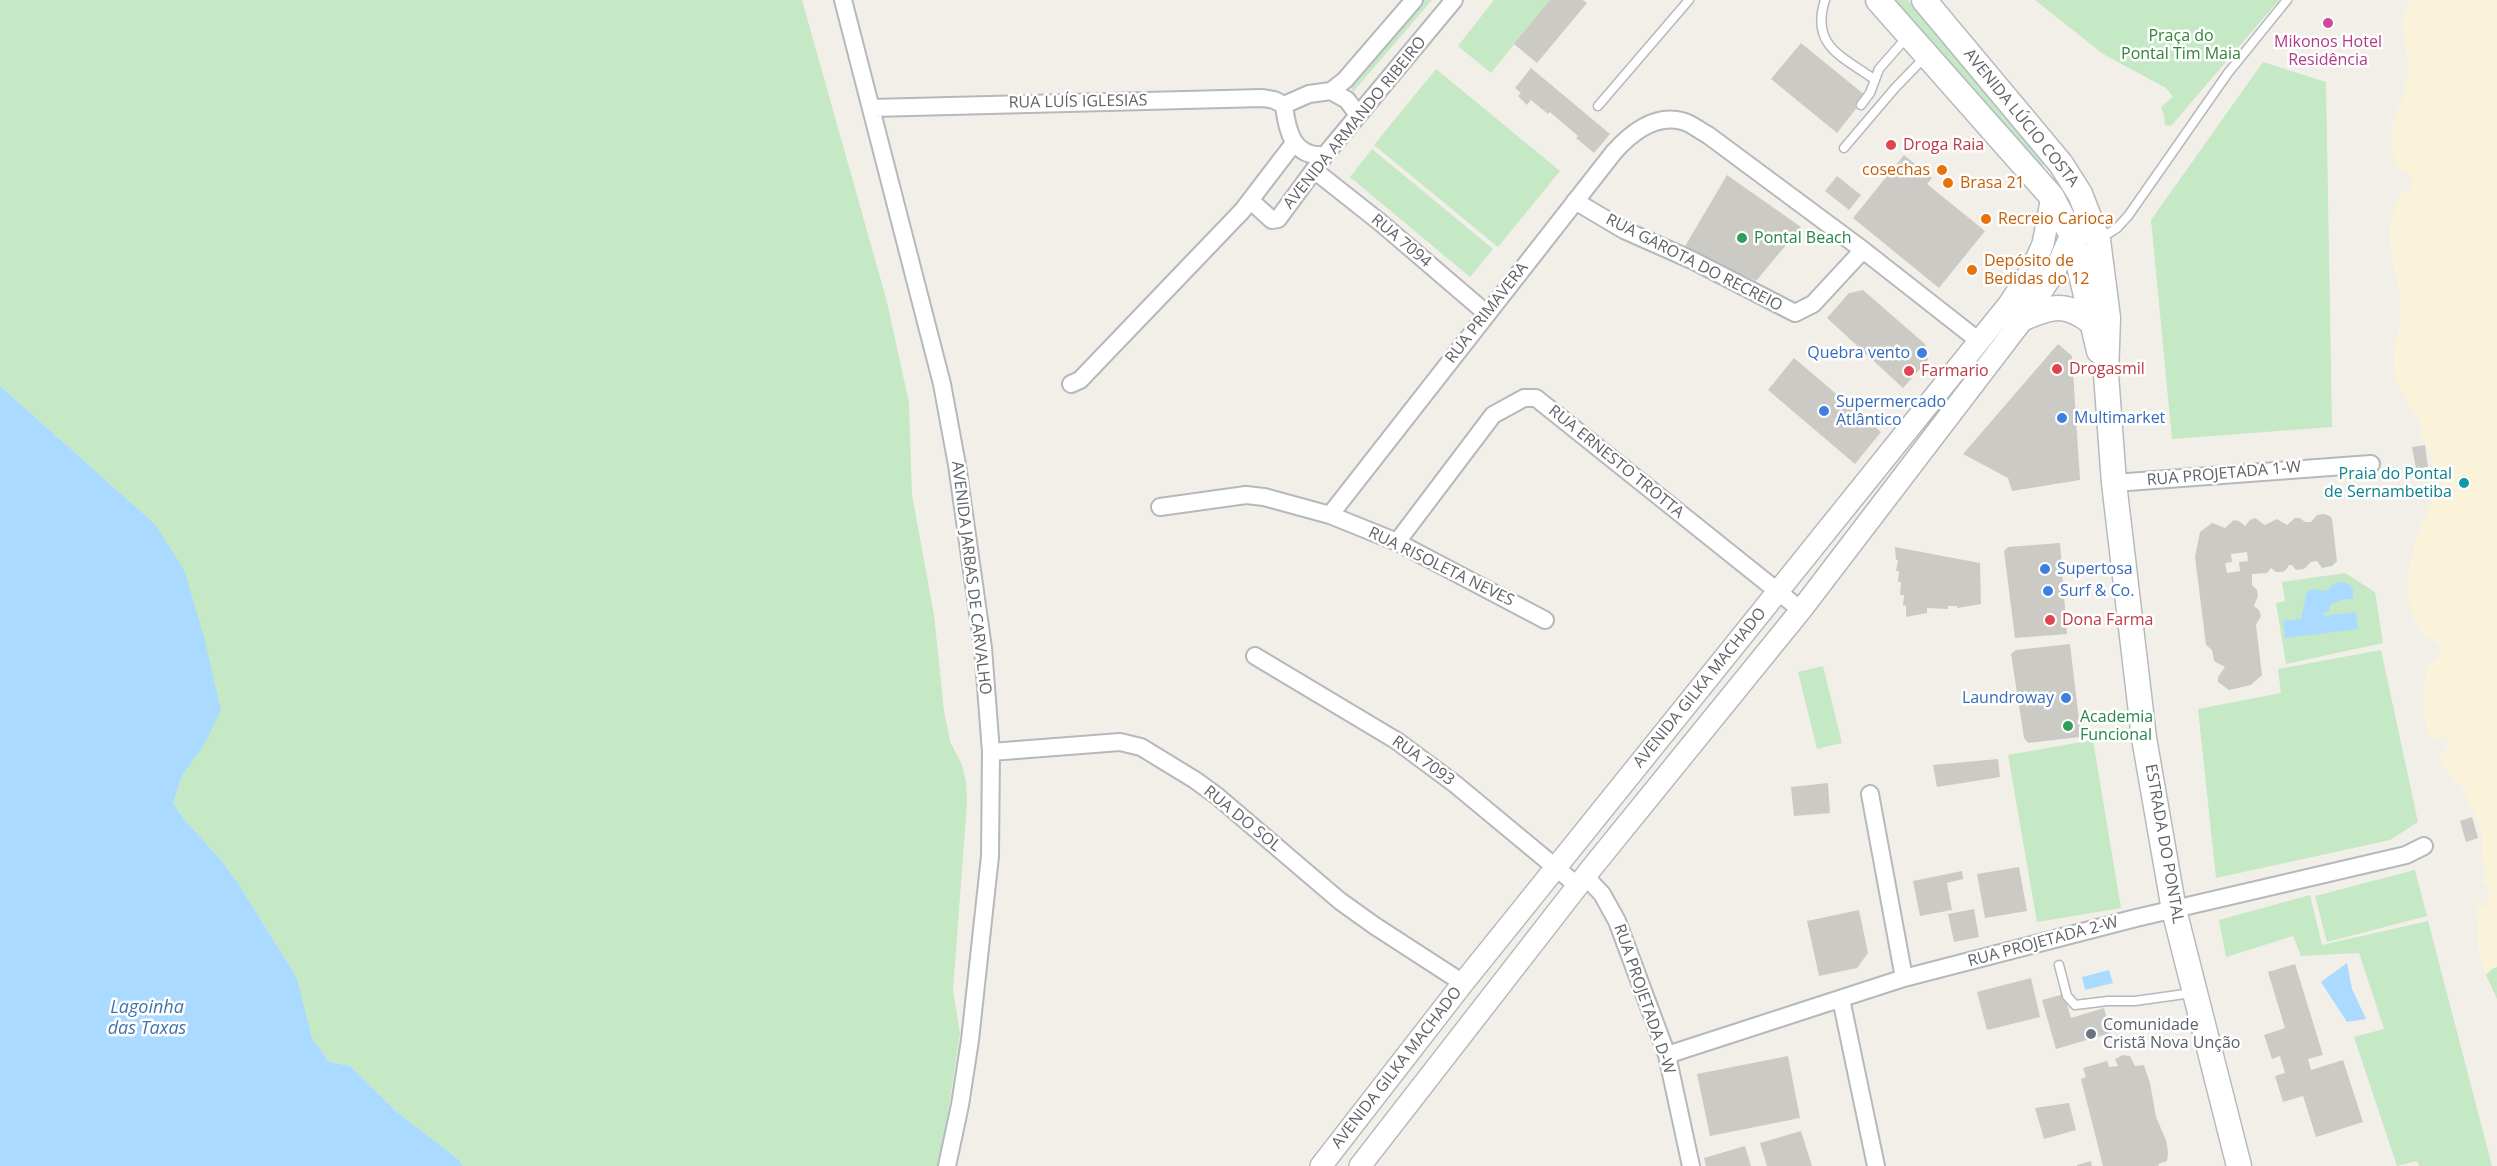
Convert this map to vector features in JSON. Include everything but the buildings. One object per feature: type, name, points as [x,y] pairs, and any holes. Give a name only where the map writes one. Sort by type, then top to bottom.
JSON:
[{"type":"main road","name":"AVENIDA LÚCIO COSTA","points":[[1878,0],[2052,197],[2072,236],[2091,322],[2106,374]]},
{"type":"main road","name":"AVENIDA LÚCIO COSTA","points":[[1924,0],[2061,164],[2080,194],[2098,240],[2108,318],[2106,374]]},
{"type":"main road","points":[[2024,318],[2053,308],[2067,308],[2080,313],[2091,322]]},
{"type":"main road","name":"ESTRADA DO PONTAL","points":[[2106,374],[2114,483],[2144,738],[2174,910],[2239,1166]]},
{"type":"street","name":"AVENIDA JARBAS DE CARVALHO","points":[[843,0],[942,384],[955,455],[983,648],[991,752],[990,856],[982,939],[960,1105],[947,1166]]},
{"type":"street","name":"AVENIDA ARMANDO RIBEIRO","points":[[1331,91],[1358,66],[1414,0]]},
{"type":"street","name":"AVENIDA ARMANDO RIBEIRO","points":[[1251,201],[1272,220],[1276,220],[1325,155],[1454,0]]},
{"type":"street","points":[[1325,155],[1308,155],[1294,143],[1288,128],[1284,105],[1309,94],[1331,91],[1347,100],[1358,115]]},
{"type":"street","name":"RUA LUÍS IGLESIAS","points":[[872,108],[1263,98],[1284,105]]},
{"type":"street","name":"RUA PRIMAVERA","points":[[1330,515],[1626,139],[1654,122],[1669,120],[1684,122],[1708,135],[1863,250]]},
{"type":"street","name":"AVENIDA ARMANDO RIBEIRO","points":[[1071,384],[1080,380],[1251,201],[1294,143]]},
{"type":"street","name":"RUA 7094","points":[[1314,170],[1381,223],[1486,314]]},
{"type":"street","name":"AVENIDA GILKA MACHADO","points":[[1360,1166],[1581,881],[1801,610],[2024,318],[2055,271],[2072,236],[2080,194]]},
{"type":"street","name":"AVENIDA GILKA MACHADO","points":[[1321,1166],[1463,983],[2009,304],[2032,269],[2043,244],[2052,197]]},
{"type":"street","name":"RUA GAROTA DO RECREIO","points":[[1575,201],[1624,230],[1694,261],[1795,313],[1813,304],[1863,250]]},
{"type":"street","points":[[1863,250],[1979,341]]},
{"type":"street","name":"RUA ERNESTO TROTTA","points":[[1397,542],[1493,415],[1524,398],[1536,398],[1801,610]]},
{"type":"street","name":"RUA PROJETADA 1-W","points":[[2114,483],[2370,464]]},
{"type":"street","name":"RUA RISOLETA NEVES","points":[[1160,507],[1246,495],[1264,497],[1330,515],[1397,542],[1545,620]]},
{"type":"street","name":"RUA 7093","points":[[1255,656],[1397,741],[1455,784],[1556,867],[1581,881]]},
{"type":"street","name":"RUA DO SOL","points":[[991,752],[1120,742],[1141,747],[1217,796],[1340,901],[1463,983]]},
{"type":"street","points":[[1870,794],[1904,978]]},
{"type":"street","name":"RUA PROJETADA 2-W","points":[[1667,1055],[1904,978],[2136,918],[2406,855],[2424,846]]},
{"type":"street","name":"RUA PROJETADA D-W","points":[[1581,881],[1602,894],[1617,921],[1667,1055],[1691,1166]]},
{"type":"street","points":[[1841,999],[1876,1166]]},
{"type":"lane","points":[[1598,106],[1689,0]]},
{"type":"lane","points":[[1825,0],[1822,31],[1824,41],[1830,48],[1874,79]]},
{"type":"lane","points":[[2098,240],[2117,228],[2128,216],[2228,73],[2287,0]]},
{"type":"lane","points":[[1862,105],[1870,93],[1879,69],[1909,34]]},
{"type":"lane","points":[[1844,148],[1895,88],[1927,55]]},
{"type":"lane","points":[[2059,965],[2067,996],[2072,1004],[2078,1006],[2108,1001],[2135,1001],[2195,992]]},
{"type":"green space","points":[[0,0],[802,0],[887,302],[909,403],[912,495],[934,615],[944,711],[950,741],[962,765],[966,782],[967,803],[953,990],[960,1034],[940,1166],[463,1166],[459,1160],[397,1112],[350,1066],[329,1062],[312,1038],[297,978],[238,883],[173,803],[182,776],[204,745],[155,524],[0,386]]},
{"type":"green space","points":[[1417,0],[1432,0],[1353,92],[1348,82]]},
{"type":"green space","points":[[1494,0],[1550,0],[1491,73],[1458,46]]},
{"type":"green space","points":[[1892,0],[1908,0],[2045,165],[2037,166]]},
{"type":"green space","name":"Praça do Pontal Tim Maia","points":[[2035,0],[2279,0],[2171,126],[2165,125],[2161,107],[2173,97],[2166,88],[2103,54]]},
{"type":"green space","points":[[2263,62],[2326,82],[2332,427],[2172,439],[2151,220]]},
{"type":"green space","points":[[1436,69],[1560,171],[1498,247],[1374,145]]},
{"type":"green space","points":[[1372,149],[1493,249],[1470,277],[1350,177]]},
{"type":"green space","points":[[2345,573],[2375,592],[2383,643],[2286,664],[2276,603],[2285,601],[2282,582]]},
{"type":"green space","points":[[2381,650],[2418,822],[2390,840],[2216,878],[2198,709],[2281,693],[2278,669]]},
{"type":"green space","points":[[1823,666],[1842,743],[1817,749],[1798,672]]},
{"type":"green space","points":[[2093,740],[2121,908],[2037,922],[2008,755]]},
{"type":"green space","points":[[2415,870],[2427,916],[2327,942],[2315,896]]},
{"type":"green space","points":[[2310,895],[2322,945],[2428,921],[2492,1166],[2419,1166],[2417,1161],[2397,1166],[2354,1037],[2384,1029],[2359,953],[2301,956],[2293,936],[2226,957],[2219,920]]},
{"type":"green space","points":[[2497,967],[2497,999],[2486,975]]},
{"type":"sand","name":"Praia do Pontal de Sernambetiba","points":[[2410,0],[2497,0],[2497,967],[2491,969],[2486,975],[2478,947],[2477,910],[2478,904],[2488,907],[2489,886],[2482,885],[2488,864],[2482,862],[2482,836],[2478,820],[2464,798],[2468,794],[2447,771],[2438,755],[2446,752],[2448,739],[2443,736],[2431,740],[2428,730],[2424,702],[2427,665],[2439,654],[2439,644],[2424,635],[2414,617],[2409,599],[2410,563],[2415,544],[2437,491],[2431,489],[2432,458],[2420,431],[2424,427],[2402,393],[2393,363],[2401,315],[2390,227],[2400,194],[2411,190],[2412,177],[2407,171],[2400,172],[2392,149],[2391,133],[2408,78],[2403,19]]},
{"type":"water","name":"Lagoinha das Taxas","points":[[0,386],[155,524],[184,570],[204,637],[221,710],[204,745],[182,776],[173,803],[238,883],[297,978],[312,1038],[329,1062],[350,1066],[397,1112],[459,1160],[463,1166],[0,1166]]},
{"type":"water","points":[[2347,583],[2353,589],[2353,599],[2343,599],[2330,605],[2329,611],[2324,612],[2324,616],[2356,612],[2358,629],[2285,638],[2283,621],[2301,619],[2307,592],[2313,589],[2326,591],[2333,584]]},
{"type":"water","points":[[2347,963],[2352,989],[2366,1019],[2347,1022],[2321,982]]},
{"type":"water","points":[[2109,970],[2113,983],[2085,990],[2082,977]]},
{"type":"place","name":"Mikonos Hotel Residência","points":[[2328,23]]},
{"type":"place","name":"Droga Raia","points":[[1891,145]]},
{"type":"place","name":"cosechas","points":[[1942,170]]},
{"type":"place","name":"Brasa 21","points":[[1948,183]]},
{"type":"place","name":"Recreio Carioca","points":[[1986,219]]},
{"type":"place","name":"Pontal Beach","points":[[1742,238]]},
{"type":"place","name":"Depósito de Bedidas do 12","points":[[1972,270]]},
{"type":"place","name":"Quebra vento","points":[[1922,353]]},
{"type":"place","name":"Drogasmil","points":[[2057,369]]},
{"type":"place","name":"Farmario","points":[[1909,371]]},
{"type":"place","name":"Supermercado Atlântico","points":[[1824,411]]},
{"type":"place","name":"Multimarket","points":[[2062,418]]},
{"type":"place","name":"Praia do Pontal de Sernambetiba","points":[[2464,483]]},
{"type":"place","name":"Supertosa","points":[[2045,569]]},
{"type":"place","name":"Surf & Co.","points":[[2048,591]]},
{"type":"place","name":"Dona Farma","points":[[2050,620]]},
{"type":"place","name":"Laundroway","points":[[2066,698]]},
{"type":"place","name":"Academia Funcional","points":[[2068,726]]},
{"type":"place","name":"Comunidade Cristã Nova Unção","points":[[2091,1034]]}]
